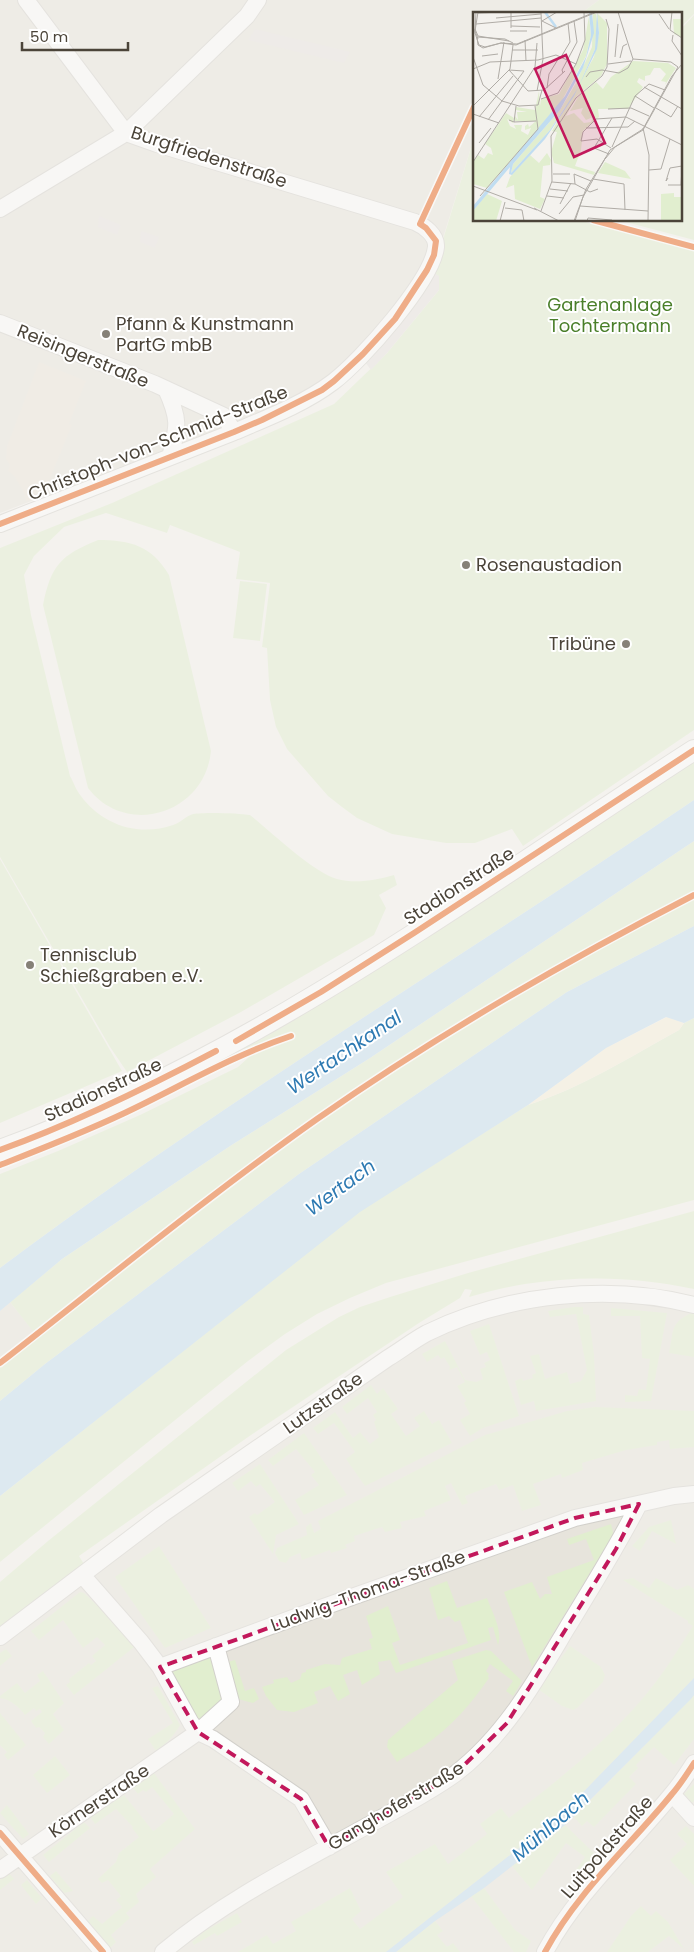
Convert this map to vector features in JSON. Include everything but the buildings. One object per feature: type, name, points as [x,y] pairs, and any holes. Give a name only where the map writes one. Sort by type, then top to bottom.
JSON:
[{"type":"street","name":"Burgfriedenstraße","points":[[26,0],[126,133],[420,224]]},
{"type":"street","points":[[0,209],[126,133],[142,120],[247,16],[258,0]]},
{"type":"street","name":"Christoph-von-Schmid-Straße","points":[[0,524],[234,432],[322,390],[370,347],[395,318],[423,277],[434,256],[436,241],[426,228],[420,224]]},
{"type":"street","name":"Reisingerstraße","points":[[0,323],[166,389],[224,416],[234,432]]},
{"type":"street","name":"Reisingerstraße","points":[[166,389],[177,418],[176,434],[170,457]]},
{"type":"street","name":"Stadionstraße","points":[[0,1150],[43,1134],[125,1098],[236,1041],[321,992],[414,934],[694,750]]},
{"type":"street","name":"Lutzstraße","points":[[0,1637],[83,1576],[161,1515],[388,1358],[426,1334],[471,1316],[503,1306],[560,1296],[603,1294],[644,1296],[694,1305]]},
{"type":"street","name":"Ludwig-Thoma-Straße","points":[[160,1667],[576,1518],[694,1494]]},
{"type":"street","name":"Ganghoferstraße","points":[[163,1952],[192,1928],[445,1781],[491,1742],[507,1723],[532,1686],[616,1549],[639,1504]]},
{"type":"street","points":[[83,1576],[142,1642],[160,1667],[190,1724],[198,1732],[213,1739],[301,1799],[330,1847]]},
{"type":"street","name":"Körnerstraße","points":[[0,1870],[198,1732],[230,1702],[216,1646]]},
{"type":"street","name":"Luitpoldstraße","points":[[545,1952],[570,1913],[605,1868],[672,1794],[694,1764]]},
{"type":"street","points":[[672,1794],[694,1818]]},
{"type":"street","points":[[0,1833],[103,1952]]},
{"type":"highlighted area","points":[[639,1504],[616,1549],[507,1723],[456,1773],[329,1847],[301,1799],[198,1732],[160,1667],[575,1518]]},
{"type":"shaded area","points":[[0,0],[599,0],[583,12],[473,12],[473,141],[438,254],[427,270],[322,390],[0,513]]},
{"type":"shaded area","points":[[255,29],[350,52],[344,63],[248,40]]},
{"type":"shaded area","points":[[99,216],[121,225],[117,235],[98,227]]},
{"type":"shaded area","points":[[141,231],[159,237],[155,248],[140,242]]},
{"type":"shaded area","points":[[433,272],[439,276],[439,290],[371,370],[365,362]]},
{"type":"shaded area","points":[[39,362],[86,381],[69,424],[72,425],[43,496],[26,501],[23,491],[14,476],[8,471],[10,465],[6,459],[7,446]]},
{"type":"shaded area","points":[[600,1296],[694,1307],[694,1952],[0,1952],[0,1640],[394,1358],[471,1318]]},
{"type":"shaded area","points":[[10,1302],[36,1334],[0,1363],[0,1311]]},
{"type":"green space","points":[[599,0],[694,0],[694,14],[682,26],[682,12],[583,12]]},
{"type":"green space","points":[[694,15],[694,240],[622,221],[682,221],[682,28]]},
{"type":"green space","name":"Rosenaustadion","points":[[473,141],[473,221],[582,221],[694,251],[694,730],[523,846],[512,829],[475,843],[446,843],[392,834],[357,818],[328,796],[287,749],[276,727],[270,700],[267,648],[262,647],[270,583],[236,579],[240,552],[170,525],[167,533],[106,513],[64,527],[34,556],[24,575],[31,615],[70,776],[79,794],[90,806],[110,821],[134,829],[147,830],[173,825],[193,814],[222,813],[250,815],[280,841],[327,875],[337,879],[359,881],[394,875],[397,885],[379,895],[386,908],[374,935],[241,1012],[127,1072],[110,1047],[0,857],[0,548],[112,503],[334,404],[387,353],[439,290],[433,272]]},
{"type":"green space","points":[[98,540],[121,541],[140,547],[155,557],[169,575],[211,751],[206,773],[195,790],[179,804],[162,812],[142,815],[122,812],[104,803],[88,788],[43,605],[50,580],[60,563],[75,551]]},
{"type":"green space","points":[[240,581],[267,584],[260,641],[233,638]]},
{"type":"green space","points":[[694,750],[694,800],[170,1146],[0,1268],[0,1174],[140,1115],[238,1067],[261,1046],[231,1051]]},
{"type":"green space","points":[[694,841],[694,926],[567,992],[299,1174],[45,1364],[0,1401],[0,1363],[35,1334],[10,1302],[62,1259],[230,1146],[370,1058]]},
{"type":"green space","name":"Tennisclub Schießgraben e.V.","points":[[0,859],[122,1071],[0,1123]]},
{"type":"green space","points":[[694,1018],[694,1200],[386,1283],[317,1314],[248,1361],[0,1562],[0,1496],[360,1211],[528,1105],[568,1090],[605,1071],[679,1030],[684,1023]]},
{"type":"green space","points":[[694,1211],[694,1289],[652,1282],[589,1278],[525,1284],[469,1297],[472,1290],[465,1289],[460,1298],[419,1323],[251,1435],[79,1556],[84,1564],[0,1628],[0,1582],[48,1541],[286,1350],[339,1317],[360,1307],[468,1273]]},
{"type":"green space","points":[[583,1307],[583,1314],[589,1315],[594,1355],[596,1401],[536,1411],[534,1401],[521,1405],[515,1381],[522,1378],[523,1381],[533,1378],[532,1375],[536,1373],[530,1356],[539,1354],[545,1379],[567,1372],[570,1384],[581,1381],[587,1370],[576,1314],[550,1317],[548,1311]]},
{"type":"green space","points":[[611,1308],[667,1313],[651,1401],[625,1402],[625,1395],[637,1396],[639,1389],[646,1390],[650,1359],[642,1358],[640,1316],[611,1316]]},
{"type":"green space","points":[[694,1312],[694,1357],[669,1353],[674,1327],[681,1319]]},
{"type":"green space","points":[[489,1324],[519,1416],[483,1428],[470,1436],[460,1420],[470,1414],[464,1403],[466,1401],[457,1386],[465,1382],[457,1367],[449,1370],[450,1367],[444,1357],[441,1359],[438,1355],[427,1362],[422,1354],[445,1341],[465,1380],[476,1382],[483,1379],[480,1369],[486,1367],[484,1363],[490,1360],[487,1352],[480,1355],[470,1331]]},
{"type":"green space","points":[[371,1385],[377,1394],[383,1388],[398,1409],[391,1414],[406,1436],[420,1426],[414,1418],[424,1411],[432,1424],[439,1420],[452,1443],[365,1486],[346,1459],[355,1452],[334,1423],[318,1434],[313,1428],[335,1412],[353,1438],[360,1432],[370,1444],[379,1437],[374,1422],[376,1420],[373,1415],[377,1412],[368,1398],[347,1414],[342,1407]]},
{"type":"green space","points":[[595,1407],[694,1411],[694,1447],[670,1449],[669,1440],[657,1442],[657,1445],[626,1450],[582,1463],[583,1470],[562,1478],[561,1474],[533,1484],[541,1505],[522,1511],[513,1485],[499,1490],[496,1484],[465,1496],[468,1503],[462,1505],[451,1483],[445,1486],[451,1500],[424,1511],[426,1516],[400,1522],[402,1528],[385,1532],[382,1527],[354,1536],[355,1541],[345,1545],[347,1548],[331,1553],[330,1550],[302,1560],[300,1553],[290,1557],[286,1563],[279,1561],[275,1553],[277,1548],[307,1535],[306,1527],[311,1523],[314,1533],[321,1529],[318,1521],[485,1435],[567,1411]]},
{"type":"green space","points":[[304,1433],[347,1495],[304,1515],[295,1500],[319,1485],[311,1475],[315,1472],[296,1449],[273,1466],[268,1460]]},
{"type":"green space","points":[[260,1464],[299,1524],[276,1535],[273,1554],[249,1517],[255,1513],[257,1515],[275,1502],[260,1484],[256,1487],[251,1481],[238,1491],[232,1483]]},
{"type":"green space","points":[[671,1520],[676,1544],[652,1531],[640,1551],[632,1546],[649,1527]]},
{"type":"green space","points":[[611,1524],[614,1536],[532,1667],[504,1592],[532,1582],[540,1599],[545,1594],[552,1594],[547,1577],[594,1560],[586,1539],[569,1545],[567,1539]]},
{"type":"green space","points":[[159,1546],[211,1628],[165,1648],[115,1577]]},
{"type":"green space","points":[[633,1578],[649,1588],[656,1578],[677,1590],[688,1585],[694,1589],[694,1678],[560,1816],[386,1952],[238,1952],[267,1935],[273,1944],[296,1931],[291,1922],[350,1888],[361,1911],[352,1919],[360,1929],[403,1897],[386,1872],[435,1844],[448,1864],[487,1834],[480,1824],[501,1808],[509,1818],[596,1747],[650,1690],[693,1626],[623,1580]]},
{"type":"green space","points":[[447,1581],[457,1608],[487,1598],[498,1628],[498,1645],[493,1627],[488,1628],[491,1640],[396,1673],[390,1660],[378,1662],[380,1674],[362,1685],[357,1670],[343,1675],[350,1694],[338,1701],[330,1686],[314,1692],[318,1703],[294,1712],[277,1710],[266,1696],[262,1687],[274,1683],[273,1680],[287,1677],[291,1683],[300,1679],[302,1673],[306,1672],[306,1670],[325,1664],[340,1665],[342,1658],[372,1649],[369,1639],[373,1638],[366,1616],[388,1606],[400,1640],[392,1643],[400,1665],[468,1643],[460,1620],[455,1622],[449,1616],[438,1620],[429,1588]]},
{"type":"green space","points":[[80,1592],[84,1593],[138,1644],[74,1695],[66,1685],[70,1682],[69,1679],[89,1663],[91,1665],[96,1661],[92,1656],[105,1645],[97,1637],[83,1648],[63,1620],[39,1640],[31,1631]]},
{"type":"green space","points":[[216,1646],[231,1702],[198,1732],[160,1667]]},
{"type":"green space","points":[[570,1646],[601,1667],[605,1675],[603,1682],[573,1710],[562,1706],[538,1689]]},
{"type":"green space","points":[[6,1649],[12,1656],[0,1666],[0,1653]]},
{"type":"green space","points":[[486,1650],[491,1651],[522,1681],[513,1696],[506,1691],[513,1681],[490,1664],[486,1671],[489,1674],[489,1678],[460,1714],[435,1738],[397,1762],[387,1747],[388,1740],[458,1680],[452,1661]]},
{"type":"green space","points":[[235,1660],[245,1691],[254,1688],[259,1699],[253,1703],[234,1698],[224,1663]]},
{"type":"green space","points":[[43,1671],[64,1703],[53,1714],[64,1730],[49,1744],[43,1737],[45,1733],[39,1727],[36,1728],[31,1721],[42,1712],[40,1709],[36,1711],[34,1708],[25,1715],[14,1704],[0,1698],[17,1683],[25,1693],[40,1681],[37,1675]]},
{"type":"green space","points":[[158,1686],[180,1725],[170,1739],[156,1751],[148,1739],[173,1723],[152,1688]]},
{"type":"green space","points":[[694,1695],[694,1739],[674,1765],[654,1747],[636,1765],[638,1768],[629,1777],[636,1784],[594,1827],[587,1821],[582,1826],[574,1817]]},
{"type":"green space","points":[[0,1713],[26,1745],[8,1760],[4,1755],[7,1752],[0,1745]]},
{"type":"green space","points":[[55,1756],[70,1775],[47,1793],[33,1775]]},
{"type":"green space","points":[[154,1773],[195,1829],[150,1869],[156,1877],[136,1894],[139,1902],[126,1913],[130,1918],[111,1935],[116,1942],[110,1948],[87,1922],[93,1916],[102,1924],[122,1907],[116,1900],[121,1896],[108,1880],[102,1883],[98,1879],[116,1862],[119,1853],[139,1837],[133,1827],[116,1809],[95,1824],[90,1817],[124,1795],[153,1831],[155,1830],[174,1814],[152,1787],[146,1792],[143,1790],[138,1794],[133,1788]]},
{"type":"green space","points":[[694,1784],[694,1801],[692,1803],[684,1794]]},
{"type":"green space","points":[[7,1805],[29,1834],[23,1839],[0,1813]]},
{"type":"green space","points":[[84,1822],[90,1828],[49,1862],[43,1855]]},
{"type":"green space","points":[[565,1825],[596,1855],[578,1878],[573,1874],[585,1857],[566,1843],[532,1890],[512,1866]]},
{"type":"green space","points":[[686,1826],[694,1834],[694,1886],[670,1860],[687,1844],[677,1834]]},
{"type":"green space","points":[[56,1871],[73,1891],[64,1893],[50,1876]]},
{"type":"green space","points":[[9,1873],[14,1879],[0,1890],[0,1880]]},
{"type":"green space","points":[[27,1880],[42,1898],[36,1904],[21,1885]]},
{"type":"green space","points":[[484,1888],[515,1930],[531,1941],[526,1952],[514,1952],[471,1896]]},
{"type":"green space","points":[[641,1906],[651,1916],[656,1911],[668,1922],[684,1949],[669,1936],[648,1952],[607,1952],[631,1916]]},
{"type":"green space","points":[[237,1913],[242,1922],[217,1936],[215,1933],[194,1945],[192,1942],[203,1932]]},
{"type":"green space","points":[[435,1921],[443,1931],[437,1935],[447,1947],[453,1943],[460,1952],[396,1952]]},
{"type":"sand","points":[[667,1017],[684,1023],[679,1030],[605,1071],[568,1090],[528,1105],[606,1048]]},
{"type":"water","name":"Wertachkanal","points":[[694,800],[694,841],[370,1058],[230,1146],[62,1259],[0,1311],[0,1268],[84,1206],[344,1030]]},
{"type":"water","name":"Wertach","points":[[694,926],[694,1018],[684,1023],[666,1017],[606,1048],[528,1105],[360,1212],[0,1496],[0,1401],[45,1364],[299,1174],[567,992]]},
{"type":"water","name":"Mühlbach","points":[[694,1678],[694,1695],[691,1699],[565,1825],[484,1888],[435,1921],[396,1952],[386,1952],[560,1816]]},
{"type":"cycle path","points":[[0,524],[234,432],[322,390],[334,381],[363,354],[395,319],[427,270],[434,255],[436,241],[426,228],[420,224],[473,109]]},
{"type":"cycle path","points":[[597,221],[694,247]]},
{"type":"cycle path","points":[[236,1041],[321,992],[414,933],[694,750]]},
{"type":"cycle path","points":[[0,1363],[236,1178],[362,1088],[455,1029],[549,973],[694,895]]},
{"type":"cycle path","points":[[0,1165],[104,1123],[232,1060],[291,1036]]},
{"type":"cycle path","points":[[0,1150],[28,1140],[110,1104],[216,1051]]},
{"type":"cycle path","points":[[545,1952],[572,1909],[604,1870],[656,1814],[694,1763]]},
{"type":"cycle path","points":[[0,1833],[103,1952]]},
{"type":"place","name":"Pfann & Kunstmann PartG mbB","points":[[106,334]]},
{"type":"place","name":"Rosenaustadion","points":[[466,565]]},
{"type":"place","name":"Tribüne","points":[[626,644]]},
{"type":"place","name":"Tennisclub Schießgraben e.V.","points":[[30,965]]},
{"type":"park label","name":"Gartenanlage Tochtermann","points":[[610,315]]}]
